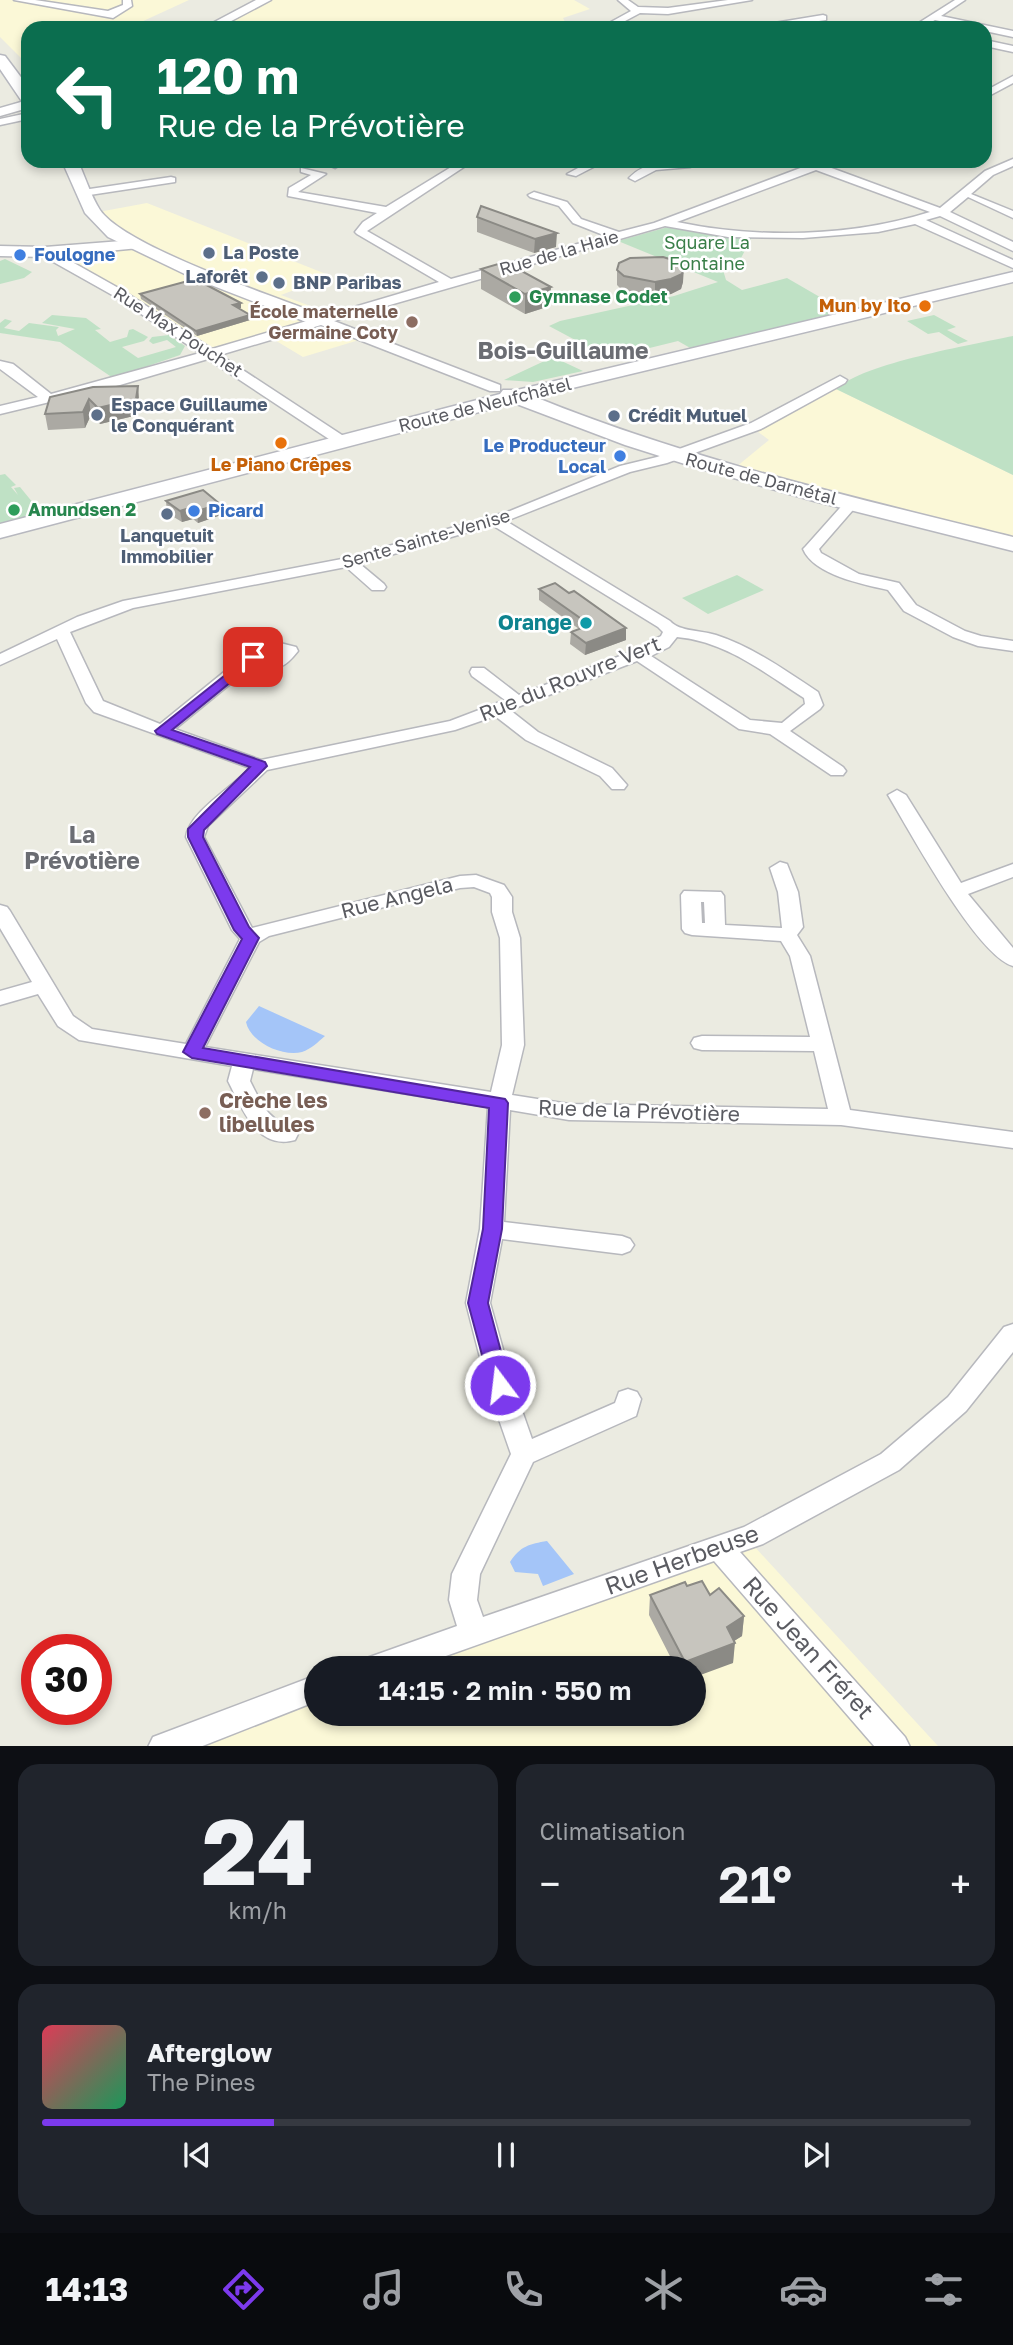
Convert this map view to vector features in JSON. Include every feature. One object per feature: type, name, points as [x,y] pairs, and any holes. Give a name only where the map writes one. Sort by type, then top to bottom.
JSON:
[{"type":"main road","points":[[0,59],[19,84],[17,85],[21,91]]},
{"type":"main road","points":[[0,70],[11,85],[17,85]]},
{"type":"main road","points":[[73,168],[82,193],[102,225],[134,245],[202,275],[321,321]]},
{"type":"main road","name":"Route de Neufchâtel","points":[[0,531],[515,397],[1013,277]]},
{"type":"main road","name":"Route de Darnétal","points":[[495,388],[600,431],[756,480],[1013,544]]},
{"type":"street","points":[[18,0],[55,6],[93,1]]},
{"type":"street","points":[[100,21],[128,6],[127,0]]},
{"type":"street","points":[[223,21],[265,0]]},
{"type":"street","points":[[622,0],[638,10],[668,11],[716,2],[748,0]]},
{"type":"street","points":[[699,0],[716,2],[741,21]]},
{"type":"street","points":[[927,21],[961,0]]},
{"type":"street","points":[[70,4],[92,12],[112,15]]},
{"type":"street","points":[[92,12],[108,4]]},
{"type":"street","points":[[618,21],[638,10]]},
{"type":"street","points":[[934,17],[953,21]]},
{"type":"street","points":[[776,21],[823,18]]},
{"type":"street","points":[[992,30],[1013,34]]},
{"type":"street","points":[[992,44],[1013,49]]},
{"type":"street","points":[[992,91],[1013,79]]},
{"type":"street","points":[[2,110],[21,104]]},
{"type":"street","points":[[0,122],[21,118]]},
{"type":"street","points":[[665,223],[739,233],[813,233],[916,220],[941,212],[967,194],[988,174],[1011,165]]},
{"type":"street","points":[[450,283],[361,232],[366,224],[455,168]]},
{"type":"street","points":[[572,174],[585,168]]},
{"type":"street","points":[[635,178],[650,168]]},
{"type":"street","name":"Rue de la Haie","points":[[0,410],[49,399],[665,223],[811,168]]},
{"type":"street","points":[[836,168],[941,212],[1013,247]]},
{"type":"street","points":[[305,170],[321,174],[293,190],[292,194],[388,211]]},
{"type":"street","points":[[82,193],[171,180]]},
{"type":"street","points":[[534,195],[563,204],[577,221],[618,236]]},
{"type":"street","points":[[973,197],[1013,215]]},
{"type":"street","points":[[916,220],[1013,264]]},
{"type":"street","points":[[0,251],[134,245]]},
{"type":"street","name":"Rue Max Pouchet","points":[[45,251],[118,293],[343,442]]},
{"type":"street","points":[[321,321],[495,388]]},
{"type":"street","points":[[0,365],[8,367],[49,399]]},
{"type":"street","name":"Sente Sainte-Venise","points":[[0,660],[61,630],[129,604],[349,562],[495,520],[625,469],[756,426],[840,380]]},
{"type":"street","points":[[852,503],[811,549],[814,556],[854,578],[892,586],[910,608],[959,634],[978,641],[1013,646]]},
{"type":"street","name":"Rue du Rouvre Vert","points":[[260,766],[455,724],[662,645],[670,638],[671,632],[664,624],[495,520]]},
{"type":"street","points":[[349,562],[378,587]]},
{"type":"street","points":[[61,630],[95,704],[260,766],[196,829],[195,837],[242,930],[251,938],[192,1052]]},
{"type":"street","points":[[639,654],[745,725],[775,729],[787,727],[814,705],[812,696],[736,648],[691,634],[671,632]]},
{"type":"street","points":[[162,731],[253,657]]},
{"type":"street","points":[[478,672],[517,701]]},
{"type":"street","points":[[497,709],[532,736],[606,772],[618,785]]},
{"type":"street","points":[[775,729],[837,771]]},
{"type":"street","points":[[897,795],[958,891],[999,947],[1013,959]]},
{"type":"street","points":[[780,868],[788,891],[793,927],[787,935]]},
{"type":"street","points":[[958,891],[1013,870]]},
{"type":"street","name":"Rue Angela","points":[[251,938],[262,932],[460,882],[476,881],[497,889],[502,897],[502,912],[510,938],[513,1045],[499,1103]]},
{"type":"street","name":"Rue de la Prévotière","points":[[0,911],[65,1021],[86,1035],[499,1103],[569,1112],[841,1117],[1013,1140]]},
{"type":"street","points":[[715,930],[787,935]]},
{"type":"street","points":[[787,935],[800,956],[841,1117]]},
{"type":"street","points":[[0,998],[44,985]]},
{"type":"street","points":[[702,1043],[822,1044]]},
{"type":"street","points":[[244,1060],[239,1081],[256,1115],[276,1134],[287,1134]]},
{"type":"street","points":[[499,1103],[492,1229],[478,1303],[500,1385],[524,1454]]},
{"type":"street","points":[[492,1229],[622,1245]]},
{"type":"street","name":"Rue Herbeuse","points":[[409,1656],[753,1536],[890,1462],[957,1404],[1013,1334]]},
{"type":"street","points":[[474,1634],[463,1600],[466,1574],[524,1454],[627,1409],[628,1399]]},
{"type":"street","name":"Rue Jean Fréret","points":[[720,1549],[895,1746]]},
{"type":"street","points":[[163,1746],[304,1693]]},
{"type":"shaded area","points":[[0,0],[189,0],[143,21],[21,21],[21,58],[0,37]]},
{"type":"shaded area","points":[[271,0],[574,0],[590,9],[563,18],[564,21],[230,21]]},
{"type":"shaded area","points":[[147,203],[331,276],[281,295],[326,312],[328,319],[369,337],[303,357],[263,333],[206,350],[71,270],[36,255],[134,245],[93,213]]},
{"type":"shaded area","points":[[832,387],[1013,475],[1013,543],[730,472],[769,440],[754,429]]},
{"type":"shaded area","points":[[753,1545],[938,1746],[161,1746],[304,1697],[304,1726],[706,1726],[706,1656],[426,1656]]},
{"type":"green space","name":"Square La Fontaine","points":[[668,227],[752,237],[740,260],[723,270],[726,280],[742,290],[787,278],[844,311],[692,349],[678,341],[609,358],[549,326],[560,321],[674,296],[718,282],[618,241]]},
{"type":"green space","points":[[5,259],[32,272],[24,278],[0,284],[0,261]]},
{"type":"green space","points":[[52,315],[86,318],[101,329],[95,330],[110,342],[127,337],[129,330],[133,329],[148,337],[144,341],[122,347],[138,358],[176,347],[167,340],[153,344],[149,341],[152,337],[169,335],[185,346],[180,355],[113,378],[60,342],[0,333],[0,323],[5,319],[12,321],[4,328],[19,331],[29,323],[59,327],[56,330],[58,336],[75,329],[42,323]]},
{"type":"green space","points":[[934,315],[956,327],[947,330],[968,341],[958,344],[939,332],[928,334],[907,321]]},
{"type":"green space","points":[[1013,336],[1013,475],[836,389],[850,380],[893,363]]},
{"type":"green space","points":[[553,357],[583,371],[533,382],[504,380]]},
{"type":"green space","points":[[5,474],[16,485],[11,487],[18,495],[14,488],[20,487],[38,509],[47,513],[0,525],[0,475]]},
{"type":"green space","points":[[737,575],[764,590],[708,614],[682,598]]},
{"type":"water","points":[[259,1006],[325,1036],[302,1052],[285,1052],[268,1046],[254,1036],[246,1022]]},
{"type":"water","points":[[547,1541],[574,1574],[543,1586],[538,1574],[515,1572],[510,1562],[526,1547]]},
{"type":"building","points":[[481,206],[557,233],[535,239],[477,217]]},
{"type":"building","points":[[663,257],[684,267],[682,274],[655,282],[624,276],[617,270],[619,263],[630,258]]},
{"type":"building","points":[[505,262],[551,287],[525,294],[481,269]]},
{"type":"building","points":[[195,279],[241,303],[233,305],[250,315],[196,331],[140,294]]},
{"type":"building","points":[[138,386],[136,399],[98,408],[89,399],[83,412],[45,414],[50,397],[93,387]]},
{"type":"building","points":[[203,490],[220,504],[197,511],[192,507],[180,511],[166,501]]},
{"type":"building","points":[[555,583],[569,593],[574,591],[626,628],[586,643],[571,632],[590,625],[539,589]]},
{"type":"building","points":[[702,1581],[710,1595],[719,1588],[744,1616],[727,1627],[735,1643],[701,1656],[682,1656],[650,1595],[685,1582],[687,1586]]},
{"type":"place","name":"La Poste","points":[[209,253]]},
{"type":"place","name":"Foulogne","points":[[20,255]]},
{"type":"place","name":"Laforêt","points":[[262,277]]},
{"type":"place","name":"BNP Paribas","points":[[279,283]]},
{"type":"place","name":"Gymnase Codet","points":[[515,297]]},
{"type":"place","name":"Mun by Ito","points":[[925,306]]},
{"type":"place","name":"École maternelle Germaine Coty","points":[[412,322]]},
{"type":"place","name":"Espace Guillaume le Conquérant","points":[[97,415]]},
{"type":"place","name":"Crédit Mutuel","points":[[614,416]]},
{"type":"place","name":"Le Piano Crêpes","points":[[281,443]]},
{"type":"place","name":"Le Producteur Local","points":[[620,456]]},
{"type":"place","name":"Amundsen 2","points":[[14,510]]},
{"type":"place","name":"Picard","points":[[194,511]]},
{"type":"place","name":"Lanquetuit Immobilier","points":[[167,514]]},
{"type":"place","name":"Orange","points":[[586,623]]},
{"type":"place","name":"Crèche les libellules","points":[[205,1113]]},
{"type":"district","name":"Bois-Guillaume","points":[[563,351]]},
{"type":"district","name":"La Prévotière","points":[[82,848]]},
{"type":"route","points":[[253,657],[162,731],[260,766],[256,773],[196,829],[195,837],[242,930],[251,938],[192,1052],[499,1103],[494,1158],[495,1203],[478,1303],[500,1385]]}]
